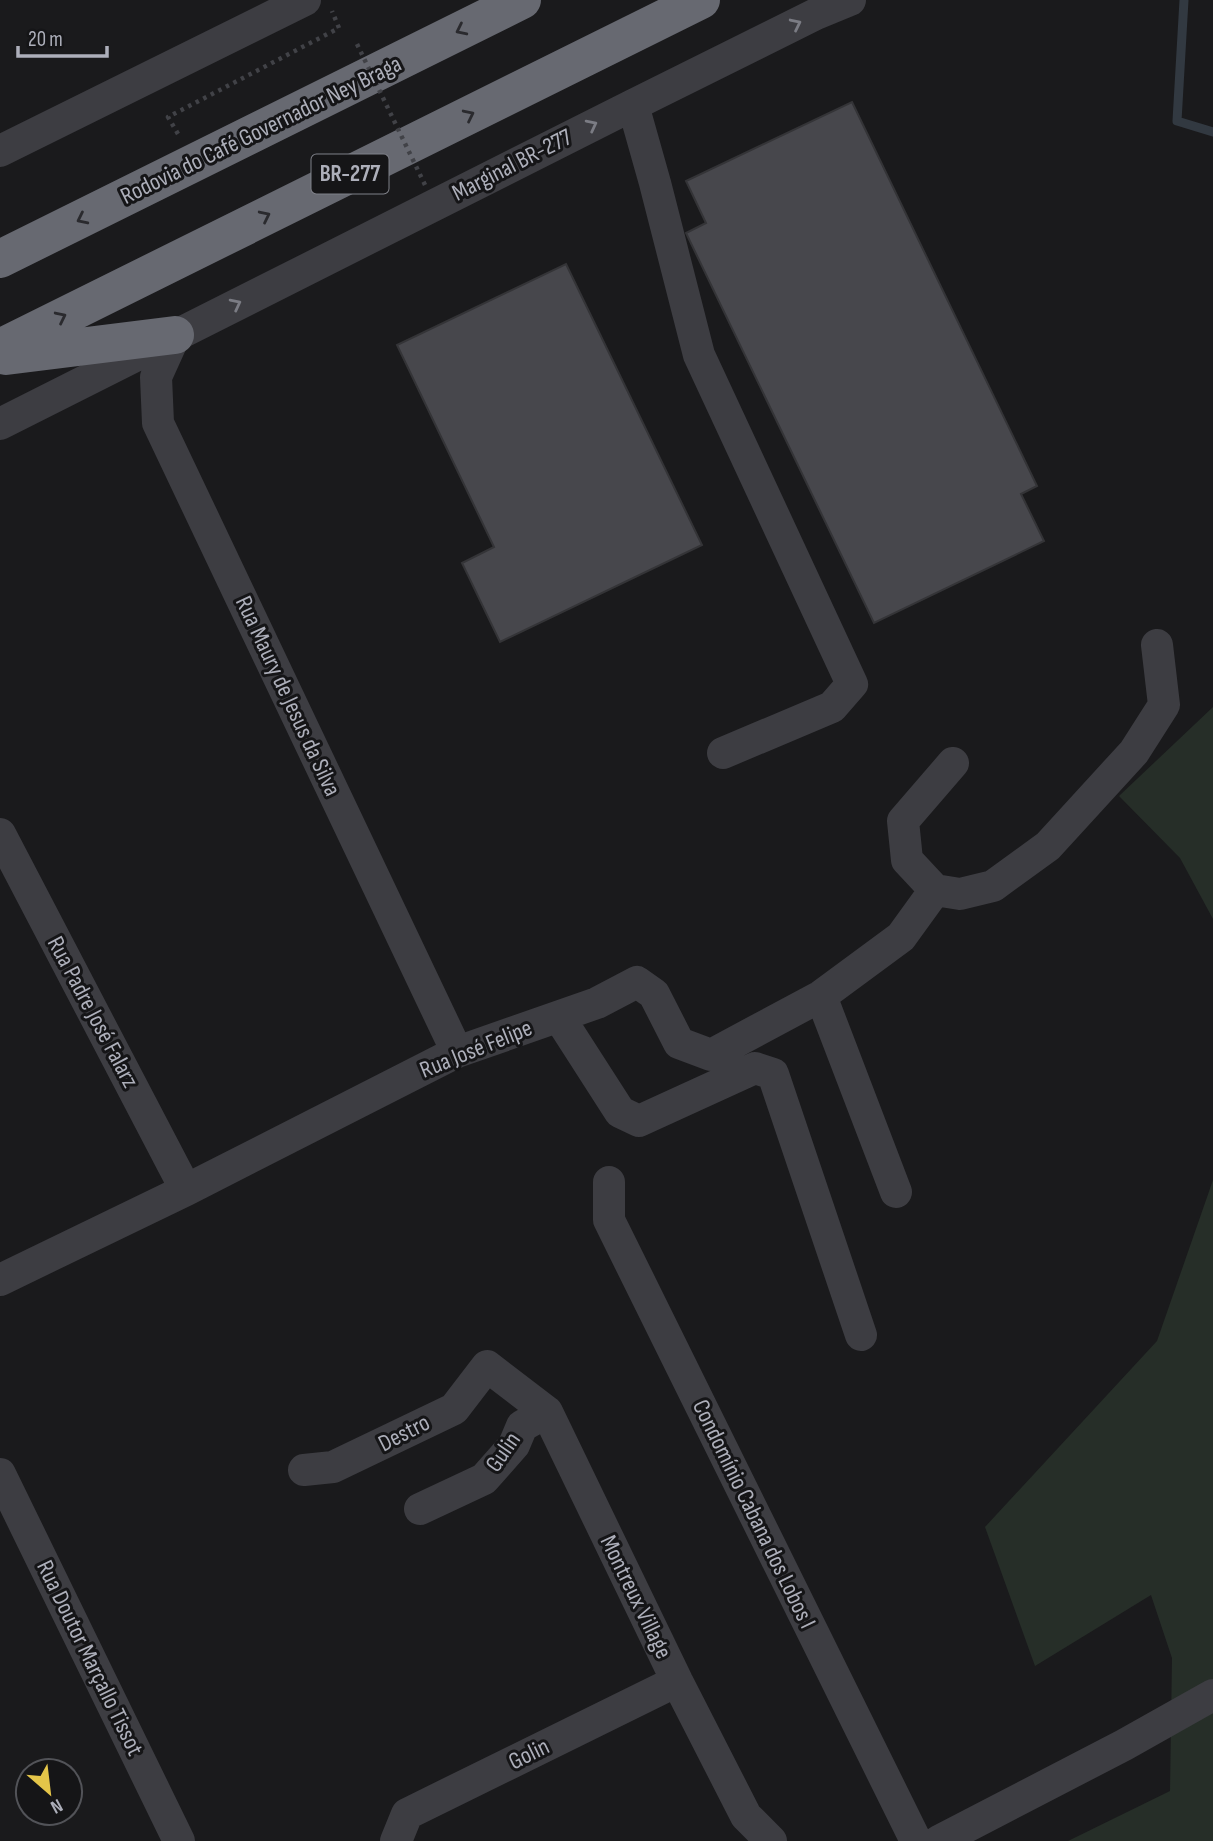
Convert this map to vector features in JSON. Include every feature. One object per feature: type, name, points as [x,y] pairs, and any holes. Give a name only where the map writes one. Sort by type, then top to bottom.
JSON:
[{"type":"highway","name":"Rodovia do Café Governador Ney Braga","points":[[0,259],[522,0]]},
{"type":"highway","name":"BR-277","points":[[0,348],[701,0]]},
{"type":"highway","points":[[0,356],[175,335]]},
{"type":"street","points":[[0,151],[305,0]]},
{"type":"street","name":"Marginal BR-277","points":[[175,335],[816,14],[850,0]]},
{"type":"street","points":[[633,105],[699,355],[852,684],[832,707],[723,753]]},
{"type":"street","points":[[0,424],[175,335]]},
{"type":"street","name":"Rua Maury de Jesus da Silva","points":[[175,335],[156,377],[158,423],[457,1052]]},
{"type":"street","points":[[953,763],[903,821],[907,860],[935,890],[960,894],[993,886],[1048,846],[1134,751],[1164,705],[1157,645]]},
{"type":"street","name":"Rua Padre José Falarz","points":[[0,834],[186,1191]]},
{"type":"street","name":"Rua José Felipe","points":[[0,1280],[186,1191],[457,1052],[597,1003],[637,982],[653,994],[679,1043],[711,1055],[821,996],[901,937],[935,890]]},
{"type":"street","points":[[821,996],[896,1192]]},
{"type":"street","points":[[559,1017],[620,1112],[639,1121],[755,1068],[773,1073],[861,1335]]},
{"type":"street","name":"Condomínio Cabana dos Lobos I","points":[[608,1182],[609,1220],[916,1841]]},
{"type":"street","name":"Montreux Village","points":[[487,1367],[547,1412],[677,1681],[746,1816],[771,1841]]},
{"type":"street","name":"Destro","points":[[304,1470],[333,1467],[454,1409],[487,1367]]},
{"type":"street","name":"Gulin","points":[[420,1509],[484,1479],[514,1445],[522,1426],[547,1412]]},
{"type":"street","name":"Rua Doutor Marçallo Tissot","points":[[0,1474],[179,1841]]},
{"type":"street","name":"Golin","points":[[396,1841],[408,1814],[677,1681]]},
{"type":"street","points":[[939,1841],[1124,1745],[1213,1695]]},
{"type":"path","points":[[179,135],[167,117],[339,28],[328,0]]},
{"type":"path","points":[[345,50],[357,44],[426,187]]},
{"type":"shaded area","points":[[1213,707],[1213,919],[1180,858],[1119,796]]},
{"type":"shaded area","points":[[1213,1180],[1213,1841],[1068,1841],[1170,1791],[1172,1658],[1151,1595],[1035,1666],[985,1527],[1157,1341]]},
{"type":"building","points":[[852,102],[1037,486],[1021,494],[1044,541],[874,623],[686,233],[706,223],[686,181]]},
{"type":"building","points":[[566,264],[702,545],[500,642],[462,563],[494,547],[397,345]]},
{"type":"waterway","points":[[1184,0],[1177,121],[1213,132]]}]
